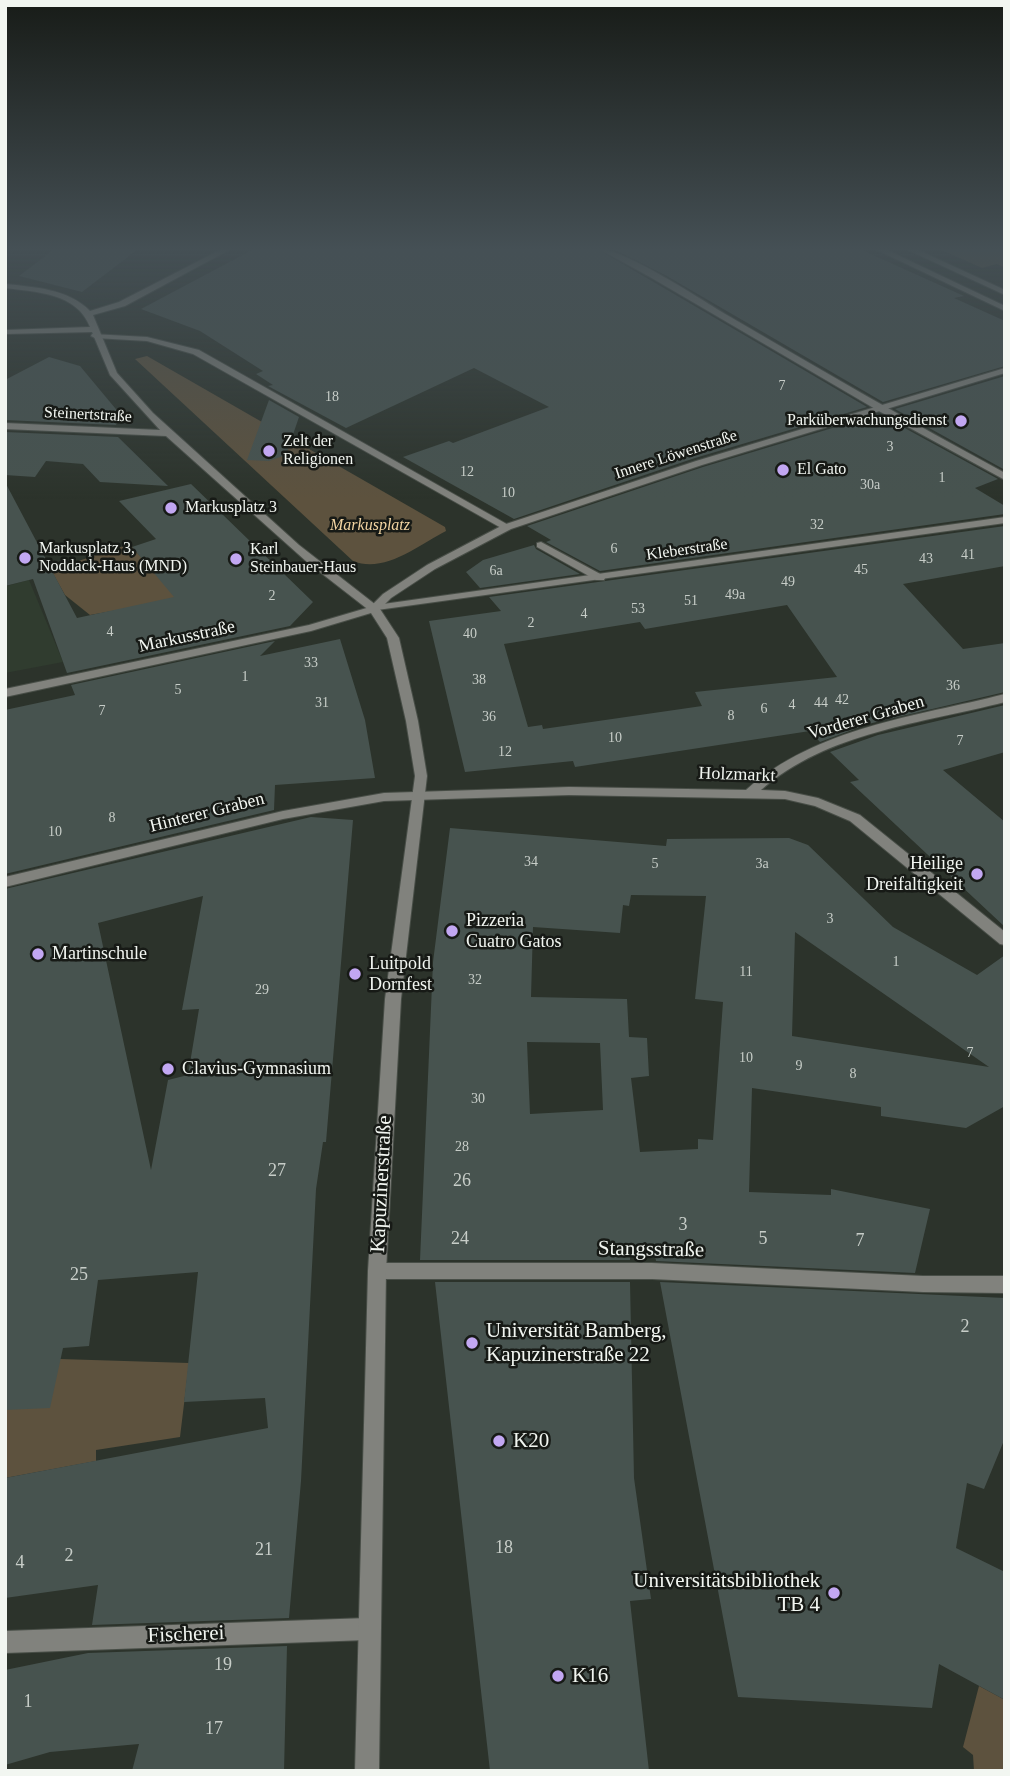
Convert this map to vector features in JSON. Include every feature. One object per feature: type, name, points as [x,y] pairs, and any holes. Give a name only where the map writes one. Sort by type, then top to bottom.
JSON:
[{"type":"street","points":[[84,333],[172,344],[196,352],[507,527]]},
{"type":"street","points":[[95,333],[103,359],[118,380],[169,433],[333,582],[374,608]]},
{"type":"street","points":[[752,333],[1005,477]]},
{"type":"street","name":"Innere Löwenstraße","points":[[374,608],[387,596],[431,567],[507,527],[1005,370]]},
{"type":"street","name":"Steinertstraße","points":[[5,426],[169,433]]},
{"type":"street","name":"Kleberstraße","points":[[374,608],[1005,520]]},
{"type":"street","points":[[541,545],[600,578]]},
{"type":"street","name":"Markusstraße","points":[[5,693],[312,628],[374,608]]},
{"type":"street","name":"Kapuzinerstraße","points":[[367,1771],[367,1629],[377,1271],[393,999],[420,795],[418,750],[393,638],[374,608]]},
{"type":"street","name":"Vorderer Graben","points":[[748,794],[776,768],[830,743],[1005,698]]},
{"type":"street","name":"Holzmarkt","points":[[420,795],[569,791],[748,794],[785,795],[818,802],[855,818],[1005,940]]},
{"type":"street","name":"Hinterer Graben","points":[[5,882],[282,815],[349,802],[420,795]]},
{"type":"street","name":"Stangsstraße","points":[[377,1271],[652,1271],[923,1284],[1005,1285]]},
{"type":"street","name":"Fischerei","points":[[5,1643],[367,1629]]},
{"type":"shaded area","points":[[29,580],[63,662],[5,673],[5,583],[7,586]]},
{"type":"green space","name":"Markusplatz","points":[[147,356],[445,527],[446,531],[389,561],[365,564],[353,561],[135,359]]},
{"type":"green space","points":[[130,544],[150,568],[235,589],[90,615],[65,595],[51,570]]},
{"type":"green space","points":[[60,1359],[189,1363],[180,1437],[96,1450],[96,1461],[5,1478],[5,1410]]},
{"type":"green space","points":[[979,1686],[1005,1700],[1005,1771],[974,1771],[973,1755],[963,1747]]},
{"type":"building","points":[[203,333],[740,333],[867,407],[695,458],[514,519],[403,457],[449,441],[453,443],[549,407],[474,368],[346,428],[268,386],[273,385],[256,374],[263,371]]},
{"type":"building","points":[[764,333],[1005,333],[1005,366],[883,402]]},
{"type":"building","points":[[49,357],[80,366],[120,414],[116,425],[5,420],[5,380]]},
{"type":"building","points":[[1005,376],[1005,470],[895,409]]},
{"type":"building","points":[[269,400],[299,417],[286,455],[269,461],[247,460]]},
{"type":"building","points":[[879,414],[998,479],[975,488],[1005,506],[1005,514],[600,571],[546,542],[551,540],[527,526],[703,467]]},
{"type":"building","points":[[5,432],[118,437],[168,486],[100,482],[83,464],[46,461],[35,477],[5,475]]},
{"type":"building","points":[[5,482],[77,618],[174,597],[132,547],[156,539],[119,501],[191,484],[313,602],[290,626],[67,673],[33,579],[5,586]]},
{"type":"building","points":[[1005,526],[1005,566],[903,584],[963,649],[1005,643],[1005,692],[868,724],[820,742],[810,731],[575,767],[573,761],[465,772],[429,621],[501,611],[489,597]],"holes":[[[787,605],[837,677],[695,692],[702,706],[543,729],[542,725],[528,727],[504,644],[640,622],[645,629]]]},
{"type":"building","points":[[534,545],[536,549],[580,574],[480,588],[466,572],[483,560]]},
{"type":"building","points":[[340,639],[365,720],[375,778],[275,785],[274,810],[5,874],[5,710],[75,695],[71,685],[275,641],[260,656]]},
{"type":"building","name":"Heilige Dreifaltigkeit","points":[[1005,705],[1005,752],[943,770],[1005,822],[1005,927],[850,782],[859,780],[830,752],[878,735]]},
{"type":"building","points":[[311,817],[353,820],[326,1142],[323,1142],[316,1189],[301,1481],[289,1618],[92,1625],[98,1585],[5,1598],[5,1478],[268,1428],[265,1398],[184,1402],[198,1272],[98,1280],[89,1346],[63,1348],[50,1408],[5,1410],[5,889]],"holes":[[[203,896],[182,1010],[199,1009],[188,1075],[168,1080],[151,1170],[98,923]]]},
{"type":"building","points":[[450,828],[666,846],[667,839],[789,838],[808,845],[893,927],[977,975],[1005,955],[1005,1106],[966,1128],[881,1116],[881,1107],[752,1088],[749,1192],[831,1195],[831,1189],[930,1209],[915,1273],[656,1261],[654,1249],[630,1251],[630,1260],[420,1260],[433,962]],"holes":[[[631,895],[706,896],[695,999],[723,1002],[713,1140],[698,1139],[698,1149],[640,1152],[631,1078],[649,1076],[647,1038],[629,1037],[627,999],[531,997],[533,927],[620,933],[623,905],[629,906]],[[795,932],[989,1067],[792,1036]],[[527,1042],[600,1043],[603,1110],[530,1114]]]},
{"type":"building","points":[[435,1282],[630,1282],[634,1478],[651,1599],[630,1601],[649,1771],[490,1771]]},
{"type":"building","name":"Universitätsbibliothek TB 4","points":[[660,1282],[1005,1298],[1005,1438],[984,1489],[967,1483],[956,1548],[1005,1572],[1005,1700],[939,1664],[932,1708],[738,1697]]},
{"type":"building","points":[[287,1646],[284,1771],[132,1771],[139,1744],[50,1752],[5,1765],[5,1670],[88,1653]]},
{"type":"place","name":"Parküberwachungsdienst","points":[[961,421]]},
{"type":"place","name":"Zelt der Religionen","points":[[269,451]]},
{"type":"place","name":"El Gato","points":[[783,470]]},
{"type":"place","name":"Markusplatz 3","points":[[171,508]]},
{"type":"place","name":"Markusplatz 3, Noddack-Haus (MND)","points":[[25,558]]},
{"type":"place","name":"Karl Steinbauer-Haus","points":[[236,559]]},
{"type":"place","name":"Heilige Dreifaltigkeit","points":[[977,874]]},
{"type":"place","name":"Pizzeria Cuatro Gatos","points":[[452,931]]},
{"type":"place","name":"Martinschule","points":[[38,954]]},
{"type":"place","name":"Luitpold Dornfest","points":[[355,974]]},
{"type":"place","name":"Clavius-Gymnasium","points":[[168,1069]]},
{"type":"place","name":"Universität Bamberg, Kapuzinerstraße 22","points":[[472,1343]]},
{"type":"place","name":"K20","points":[[499,1441]]},
{"type":"place","name":"Universitätsbibliothek TB 4","points":[[834,1593]]},
{"type":"place","name":"K16","points":[[558,1676]]}]
